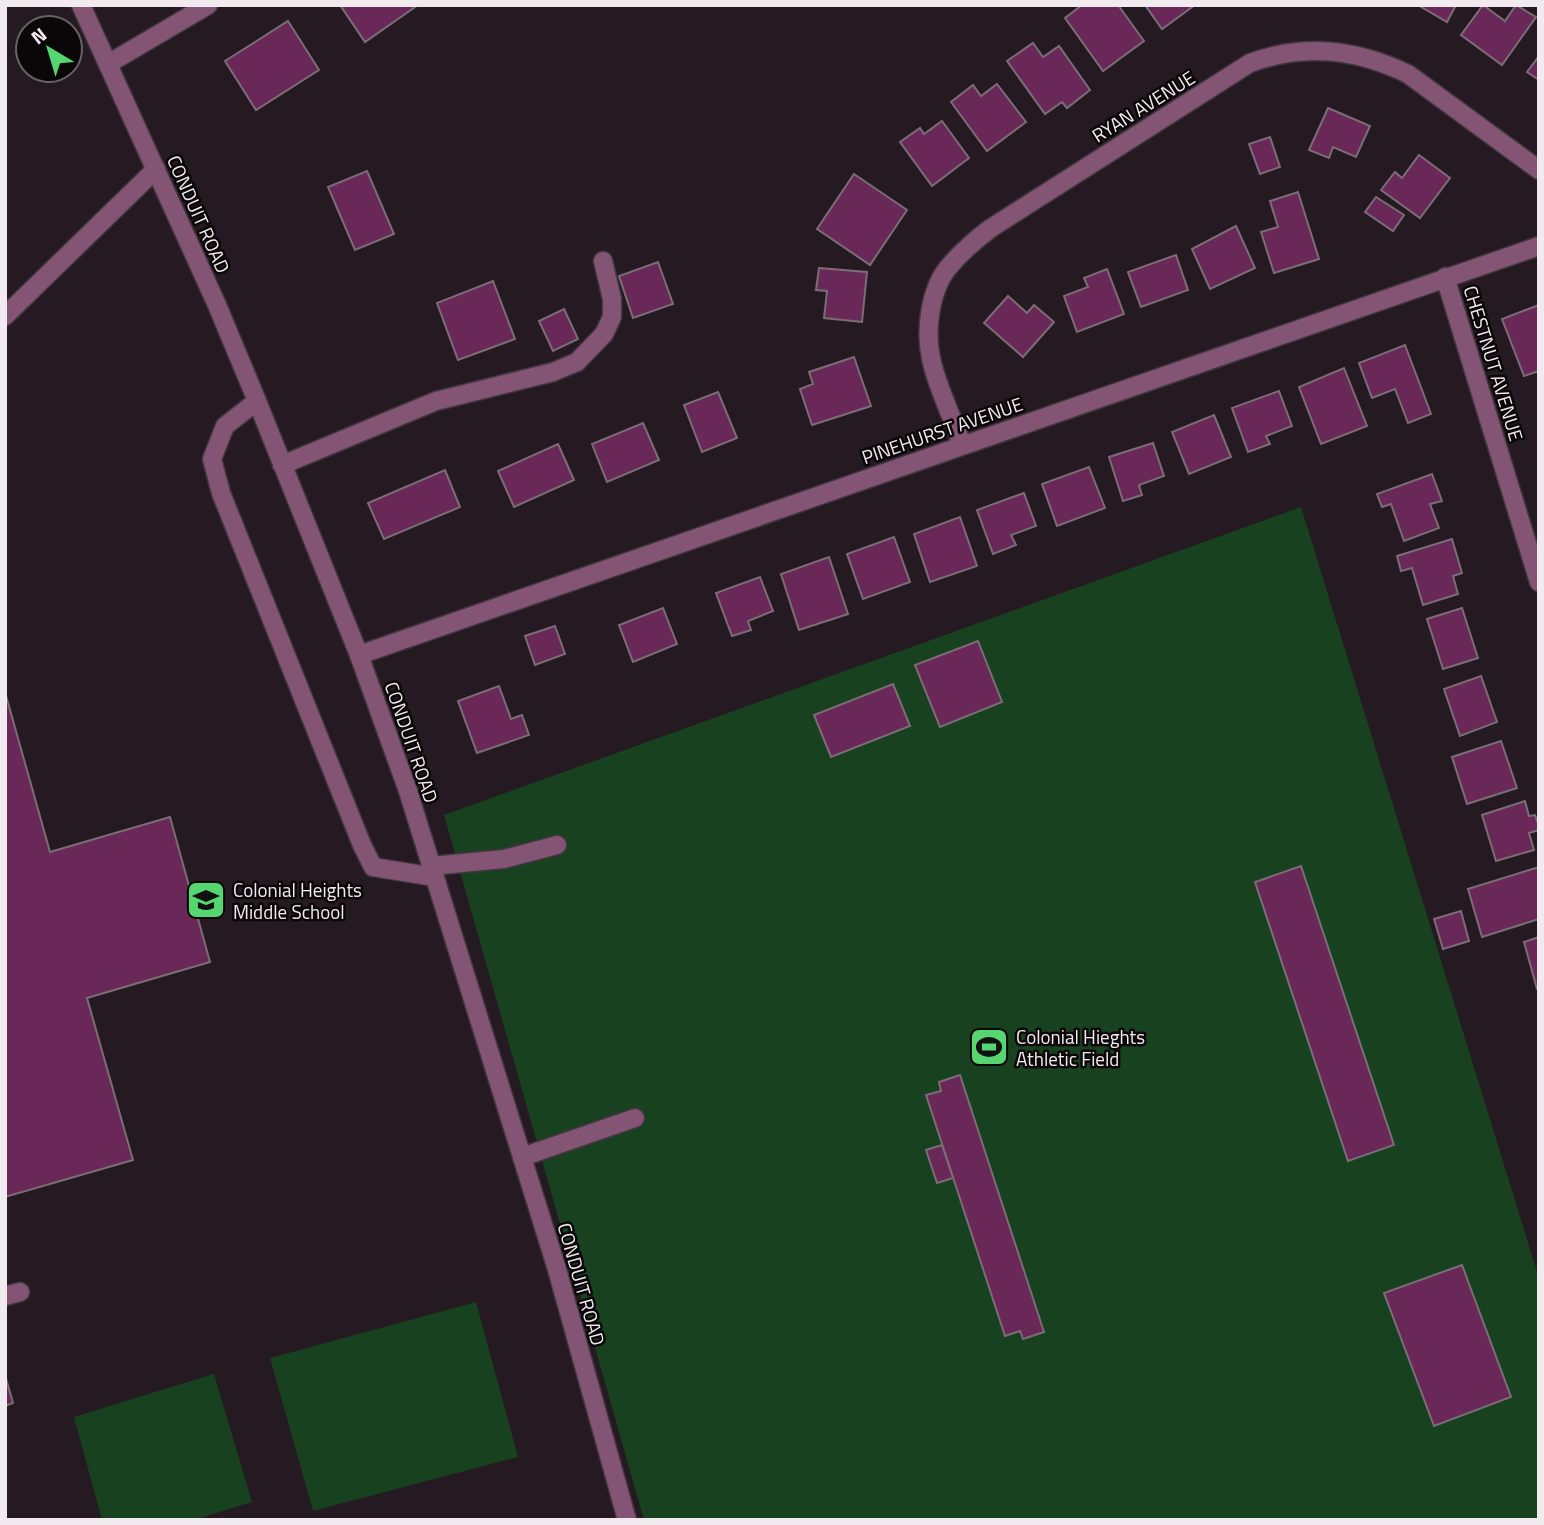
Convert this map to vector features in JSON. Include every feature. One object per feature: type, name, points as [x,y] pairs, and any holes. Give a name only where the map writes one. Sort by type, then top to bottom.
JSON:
[{"type":"street","name":"CONDUIT ROAD","points":[[81,5],[257,401],[359,655],[408,791],[556,1266],[627,1520]]},
{"type":"street","points":[[108,64],[208,5]]},
{"type":"street","name":"RYAN AVENUE","points":[[962,445],[931,358],[929,331],[935,293],[946,271],[968,247],[991,228],[1250,63],[1278,53],[1306,51],[1350,54],[1384,62],[1408,74],[1539,170]]},
{"type":"street","points":[[5,316],[156,169]]},
{"type":"street","name":"PINEHURST AVENUE","points":[[359,655],[1539,246]]},
{"type":"street","points":[[282,465],[436,401],[553,372],[577,362],[604,334],[612,317],[612,299],[603,261]]},
{"type":"street","name":"CHESTNUT AVENUE","points":[[1445,277],[1539,582]]},
{"type":"street","points":[[257,401],[225,426],[212,459],[221,493],[373,867],[433,871],[504,859],[557,845]]},
{"type":"street","points":[[522,1157],[635,1118]]},
{"type":"green space","name":"Colonial Hieghts Athletic Field","points":[[1301,507],[1539,1278],[1539,1520],[644,1520],[444,815]]},
{"type":"green space","points":[[476,1302],[518,1457],[313,1511],[270,1358]]},
{"type":"green space","points":[[214,1374],[252,1502],[194,1520],[102,1520],[74,1417]]},
{"type":"building","points":[[340,5],[418,5],[365,42]]},
{"type":"building","points":[[1082,5],[1118,5],[1144,41],[1103,71],[1065,18]]},
{"type":"building","points":[[1145,5],[1195,5],[1162,29]]},
{"type":"building","points":[[1418,5],[1456,5],[1447,22]]},
{"type":"building","points":[[1483,5],[1505,21],[1516,5],[1536,17],[1502,65],[1461,35]]},
{"type":"building","points":[[288,21],[319,70],[256,110],[225,61]]},
{"type":"building","points":[[1033,43],[1043,57],[1059,46],[1090,90],[1067,108],[1062,102],[1045,114],[1007,61]]},
{"type":"building","points":[[1539,56],[1539,80],[1527,72]]},
{"type":"building","points":[[997,84],[1026,122],[987,151],[951,102],[973,85],[981,96]]},
{"type":"building","points":[[1328,108],[1370,126],[1356,157],[1333,147],[1329,158],[1309,150]]},
{"type":"building","points":[[942,121],[969,158],[932,186],[900,142],[920,128],[924,134]]},
{"type":"building","points":[[1270,137],[1280,167],[1260,174],[1249,144]]},
{"type":"building","points":[[1419,155],[1450,178],[1420,218],[1381,190],[1395,172],[1402,178]]},
{"type":"building","points":[[367,171],[394,234],[355,250],[328,187]]},
{"type":"building","points":[[854,174],[907,210],[870,265],[817,229]]},
{"type":"building","points":[[1298,192],[1319,259],[1274,273],[1261,232],[1278,227],[1270,201]]},
{"type":"building","points":[[1376,197],[1404,215],[1393,231],[1365,212]]},
{"type":"building","points":[[1236,226],[1255,268],[1210,289],[1192,249]]},
{"type":"building","points":[[1176,255],[1188,290],[1141,307],[1128,272]]},
{"type":"building","points":[[658,262],[673,304],[633,318],[619,276]]},
{"type":"building","points":[[819,268],[867,272],[862,322],[824,318],[827,291],[816,290]]},
{"type":"building","points":[[1107,269],[1124,314],[1077,332],[1064,296],[1088,287],[1084,278]]},
{"type":"building","points":[[493,281],[515,339],[458,360],[437,303]]},
{"type":"building","points":[[1008,296],[1027,313],[1034,305],[1054,322],[1023,357],[984,323]]},
{"type":"building","points":[[1539,305],[1539,371],[1524,376],[1502,319]]},
{"type":"building","points":[[564,309],[578,339],[553,351],[539,321]]},
{"type":"building","points":[[1405,345],[1431,414],[1408,423],[1395,389],[1372,398],[1359,363]]},
{"type":"building","points":[[854,357],[871,406],[812,425],[800,389],[813,384],[809,372]]},
{"type":"building","points":[[1344,368],[1367,426],[1321,444],[1299,387]]},
{"type":"building","points":[[1279,391],[1292,426],[1266,436],[1270,444],[1248,452],[1232,408]]},
{"type":"building","points":[[718,392],[737,438],[702,452],[684,405]]},
{"type":"building","points":[[1214,415],[1231,457],[1189,474],[1172,432]]},
{"type":"building","points":[[643,423],[659,460],[607,482],[592,444]]},
{"type":"building","points":[[1153,443],[1164,476],[1139,485],[1142,495],[1123,501],[1109,457]]},
{"type":"building","points":[[558,444],[574,480],[514,507],[498,471]]},
{"type":"building","points":[[1089,467],[1105,508],[1057,526],[1042,484]]},
{"type":"building","points":[[445,470],[460,507],[384,539],[368,503]]},
{"type":"building","points":[[1432,474],[1442,501],[1430,504],[1439,528],[1404,541],[1391,504],[1382,507],[1377,494]]},
{"type":"building","points":[[1024,493],[1036,526],[1011,535],[1016,545],[993,554],[977,510]]},
{"type":"building","points":[[960,517],[977,566],[930,582],[914,534]]},
{"type":"building","points":[[894,537],[910,582],[863,599],[847,554]]},
{"type":"building","points":[[1452,539],[1462,573],[1453,576],[1458,594],[1423,605],[1412,568],[1401,571],[1397,556]]},
{"type":"building","points":[[829,557],[848,614],[799,630],[781,574]]},
{"type":"building","points":[[760,577],[773,611],[748,621],[751,630],[732,636],[716,593]]},
{"type":"building","points":[[663,608],[677,644],[633,662],[619,625]]},
{"type":"building","points":[[1462,608],[1478,658],[1443,669],[1427,619]]},
{"type":"building","points":[[555,626],[565,654],[535,665],[525,636]]},
{"type":"building","points":[[978,641],[1002,702],[940,727],[915,665]]},
{"type":"building","points":[[1481,676],[1497,722],[1460,736],[1444,689]]},
{"type":"building","points":[[893,684],[910,726],[831,757],[814,715]]},
{"type":"building","points":[[499,686],[511,719],[522,715],[529,735],[477,753],[458,701]]},
{"type":"building","name":"Colonial Heights Middle School","points":[[5,692],[50,852],[170,817],[210,962],[87,998],[133,1160],[5,1197]]},
{"type":"building","points":[[1501,741],[1517,788],[1467,804],[1452,757]]},
{"type":"building","points":[[1525,801],[1529,816],[1535,815],[1539,826],[1539,830],[1529,833],[1534,850],[1496,861],[1482,815]]},
{"type":"building","points":[[1301,866],[1394,1145],[1348,1161],[1255,882]]},
{"type":"building","points":[[1539,867],[1539,919],[1482,937],[1468,889]]},
{"type":"building","points":[[1461,911],[1469,941],[1443,949],[1434,919]]},
{"type":"building","points":[[1539,937],[1539,989],[1537,989],[1524,942]]},
{"type":"building","points":[[960,1075],[1044,1332],[1023,1339],[1020,1331],[1005,1336],[926,1095],[941,1091],[939,1082]]},
{"type":"building","points":[[942,1145],[953,1178],[937,1183],[926,1150]]},
{"type":"building","points":[[1462,1265],[1511,1397],[1434,1426],[1384,1293]]},
{"type":"building","points":[[5,1375],[13,1403],[5,1406]]},
{"type":"place","name":"Colonial Heights Middle School","points":[[206,900]]},
{"type":"place","name":"Colonial Hieghts Athletic Field","points":[[989,1047]]}]
